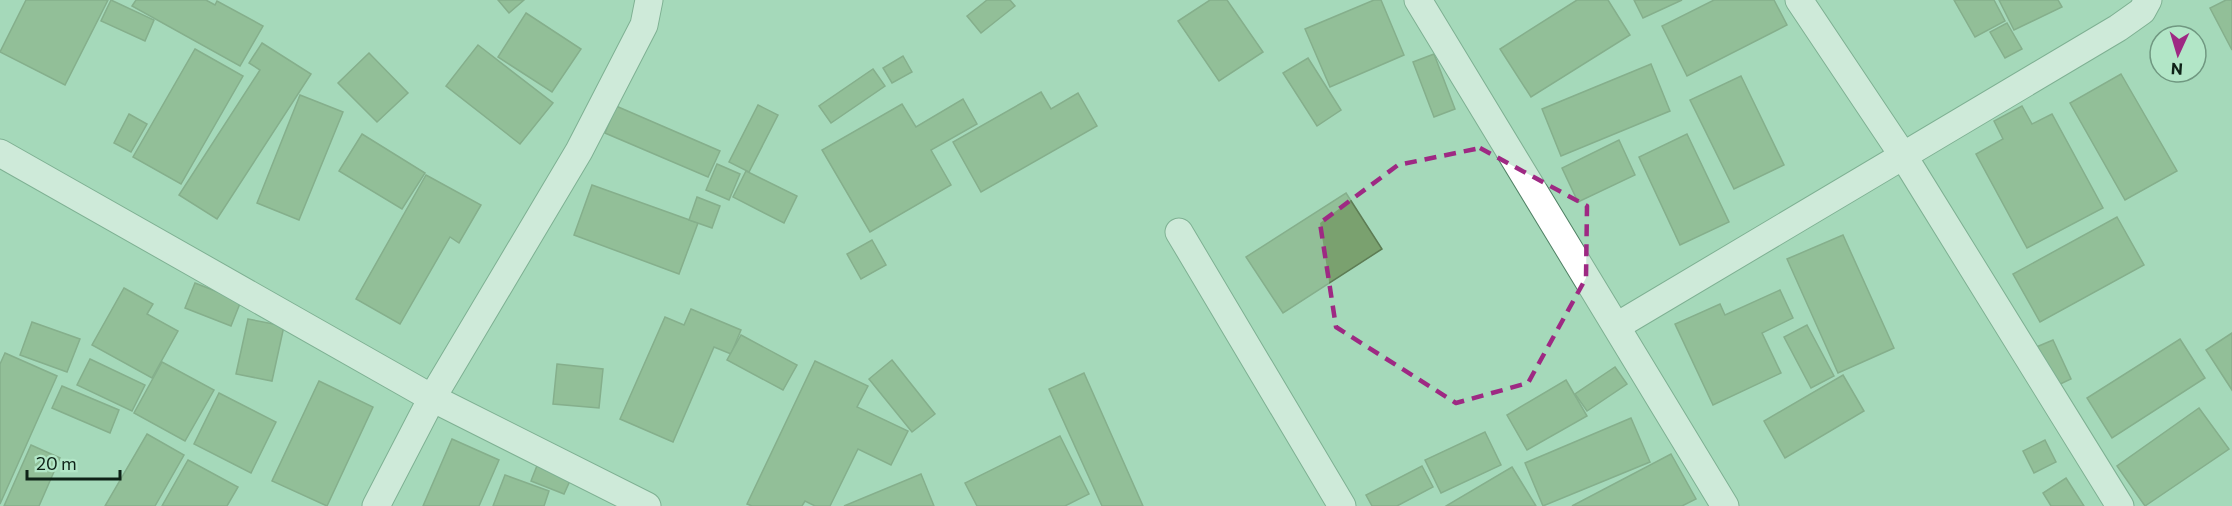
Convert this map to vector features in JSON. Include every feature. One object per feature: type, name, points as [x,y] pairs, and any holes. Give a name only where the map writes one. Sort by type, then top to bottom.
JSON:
[{"type":"street","points":[[376,506],[432,398],[579,151],[644,25],[649,0]]},
{"type":"street","points":[[1418,0],[1725,506]]},
{"type":"street","points":[[1799,0],[1904,157],[2120,506]]},
{"type":"street","points":[[1617,326],[2118,28],[2142,11],[2148,0]]},
{"type":"street","points":[[0,153],[432,398],[647,506]]},
{"type":"street","points":[[1179,232],[1342,506]]},
{"type":"highlighted area","points":[[1480,148],[1587,206],[1586,278],[1528,383],[1456,403],[1336,327],[1320,223],[1398,165]]},
{"type":"building","points":[[26,0],[108,0],[65,85],[0,52]]},
{"type":"building","points":[[111,0],[154,20],[145,41],[101,21]]},
{"type":"building","points":[[136,0],[206,0],[215,5],[217,1],[263,26],[240,66],[132,6]]},
{"type":"building","points":[[498,0],[524,0],[509,13]]},
{"type":"building","points":[[987,0],[1010,0],[1015,6],[981,33],[967,16]]},
{"type":"building","points":[[1210,0],[1227,0],[1263,52],[1219,81],[1178,21]]},
{"type":"building","points":[[1374,0],[1381,0],[1404,55],[1330,87],[1305,29]]},
{"type":"building","points":[[1577,0],[1608,0],[1630,35],[1531,97],[1500,49]]},
{"type":"building","points":[[1634,0],[1682,0],[1643,18]]},
{"type":"building","points":[[1714,0],[1774,0],[1787,25],[1687,76],[1662,26]]},
{"type":"building","points":[[1954,0],[1994,0],[2005,21],[1975,37]]},
{"type":"building","points":[[1999,0],[2058,0],[2062,7],[2014,30]]},
{"type":"building","points":[[2226,0],[2232,0],[2232,50],[2210,8]]},
{"type":"building","points":[[526,13],[581,49],[552,92],[498,57]]},
{"type":"building","points":[[2007,23],[2022,49],[2005,58],[1990,32]]},
{"type":"building","points":[[262,43],[311,74],[217,219],[179,195],[260,70],[249,63]]},
{"type":"building","points":[[478,45],[553,103],[520,144],[446,86]]},
{"type":"building","points":[[195,49],[243,76],[181,184],[133,157]]},
{"type":"building","points":[[369,53],[408,93],[377,122],[338,83]]},
{"type":"building","points":[[1434,54],[1455,109],[1434,117],[1413,62]]},
{"type":"building","points":[[903,56],[912,72],[892,83],[883,68]]},
{"type":"building","points":[[1308,58],[1341,110],[1317,126],[1283,73]]},
{"type":"building","points":[[1651,64],[1670,111],[1561,156],[1542,109]]},
{"type":"building","points":[[873,69],[885,86],[831,123],[819,106]]},
{"type":"building","points":[[2121,74],[2177,171],[2125,200],[2070,103]]},
{"type":"building","points":[[1741,76],[1784,165],[1734,189],[1690,100]]},
{"type":"building","points":[[1041,92],[1051,109],[1078,93],[1097,126],[981,192],[953,142]]},
{"type":"building","points":[[300,95],[343,112],[299,220],[257,203]]},
{"type":"building","points":[[963,99],[977,124],[931,150],[951,185],[870,232],[822,150],[902,104],[916,127]]},
{"type":"building","points":[[758,105],[778,115],[749,172],[729,162]]},
{"type":"building","points":[[616,106],[720,151],[708,177],[605,133]]},
{"type":"building","points":[[2022,106],[2032,124],[2052,114],[2103,208],[2027,248],[1976,154],[2003,139],[1994,121]]},
{"type":"building","points":[[129,114],[147,124],[131,152],[114,143]]},
{"type":"building","points":[[362,134],[425,173],[402,209],[339,171]]},
{"type":"building","points":[[1687,134],[1729,222],[1680,245],[1639,157]]},
{"type":"building","points":[[1619,140],[1635,175],[1578,202],[1562,168]]},
{"type":"building","points":[[717,164],[740,174],[729,200],[706,190]]},
{"type":"building","points":[[746,171],[797,196],[784,223],[733,197]]},
{"type":"building","points":[[426,175],[481,205],[459,243],[450,237],[400,324],[356,299]]},
{"type":"building","points":[[592,185],[698,223],[679,274],[574,235]]},
{"type":"building","points":[[1346,193],[1382,249],[1283,313],[1246,257]]},
{"type":"building","points":[[697,197],[720,206],[712,228],[689,220]]},
{"type":"building","points":[[2117,217],[2144,265],[2040,322],[2013,274]]},
{"type":"building","points":[[1843,235],[1894,348],[1838,373],[1787,259]]},
{"type":"building","points":[[872,240],[886,265],[861,279],[847,254]]},
{"type":"building","points":[[195,283],[241,301],[231,326],[185,308]]},
{"type":"building","points":[[124,288],[153,304],[147,314],[178,331],[152,378],[92,345]]},
{"type":"building","points":[[1780,290],[1793,318],[1762,333],[1781,373],[1713,405],[1675,324],[1720,304],[1725,315]]},
{"type":"building","points":[[691,309],[741,330],[731,354],[714,347],[673,442],[620,419],[665,317],[684,325]]},
{"type":"building","points":[[248,319],[284,326],[272,381],[236,374]]},
{"type":"building","points":[[32,322],[80,339],[67,372],[20,355]]},
{"type":"building","points":[[1807,325],[1834,376],[1811,388],[1784,337]]},
{"type":"building","points":[[2232,333],[2232,390],[2206,350]]},
{"type":"building","points":[[741,335],[797,365],[783,390],[727,360]]},
{"type":"building","points":[[2180,339],[2205,378],[2112,438],[2087,398]]},
{"type":"building","points":[[2053,340],[2071,379],[2052,388],[2034,348]]},
{"type":"building","points":[[5,353],[57,376],[0,504],[0,364]]},
{"type":"building","points":[[90,359],[145,385],[132,411],[77,385]]},
{"type":"building","points":[[892,360],[935,414],[912,432],[869,379]]},
{"type":"building","points":[[815,361],[868,386],[857,407],[908,431],[891,465],[858,449],[830,506],[815,506],[805,501],[802,506],[752,506],[747,504]]},
{"type":"building","points":[[162,362],[214,390],[185,441],[134,413]]},
{"type":"building","points":[[557,364],[603,369],[599,408],[553,404]]},
{"type":"building","points":[[1615,367],[1627,384],[1587,411],[1575,394]]},
{"type":"building","points":[[1084,373],[1143,506],[1102,506],[1049,389]]},
{"type":"building","points":[[1843,375],[1864,411],[1785,458],[1764,421]]},
{"type":"building","points":[[1566,380],[1587,416],[1527,450],[1507,415]]},
{"type":"building","points":[[319,381],[373,407],[327,506],[272,481]]},
{"type":"building","points":[[62,386],[119,410],[110,433],[52,408]]},
{"type":"building","points":[[219,393],[276,422],[251,473],[194,444]]},
{"type":"building","points":[[2199,408],[2229,449],[2145,506],[2117,466]]},
{"type":"building","points":[[1631,418],[1650,462],[1543,506],[1525,463]]},
{"type":"building","points":[[1485,432],[1501,465],[1441,493],[1425,460]]},
{"type":"building","points":[[147,434],[184,455],[155,506],[105,506]]},
{"type":"building","points":[[1060,436],[1089,494],[1065,506],[977,506],[965,483]]},
{"type":"building","points":[[452,439],[499,460],[479,506],[423,506]]},
{"type":"building","points":[[2045,440],[2056,462],[2034,473],[2023,451]]},
{"type":"building","points":[[31,445],[60,458],[39,506],[4,506]]},
{"type":"building","points":[[1671,454],[1696,499],[1682,506],[1572,506]]},
{"type":"building","points":[[540,458],[574,472],[564,494],[531,481]]},
{"type":"building","points":[[188,460],[238,487],[227,506],[162,506]]},
{"type":"building","points":[[1422,466],[1433,487],[1397,506],[1372,506],[1366,495]]},
{"type":"building","points":[[1512,467],[1536,506],[1446,506]]},
{"type":"building","points":[[921,474],[934,506],[844,506]]},
{"type":"building","points":[[505,475],[549,491],[544,506],[493,506]]},
{"type":"building","points":[[2066,478],[2084,506],[2051,506],[2043,493]]}]
